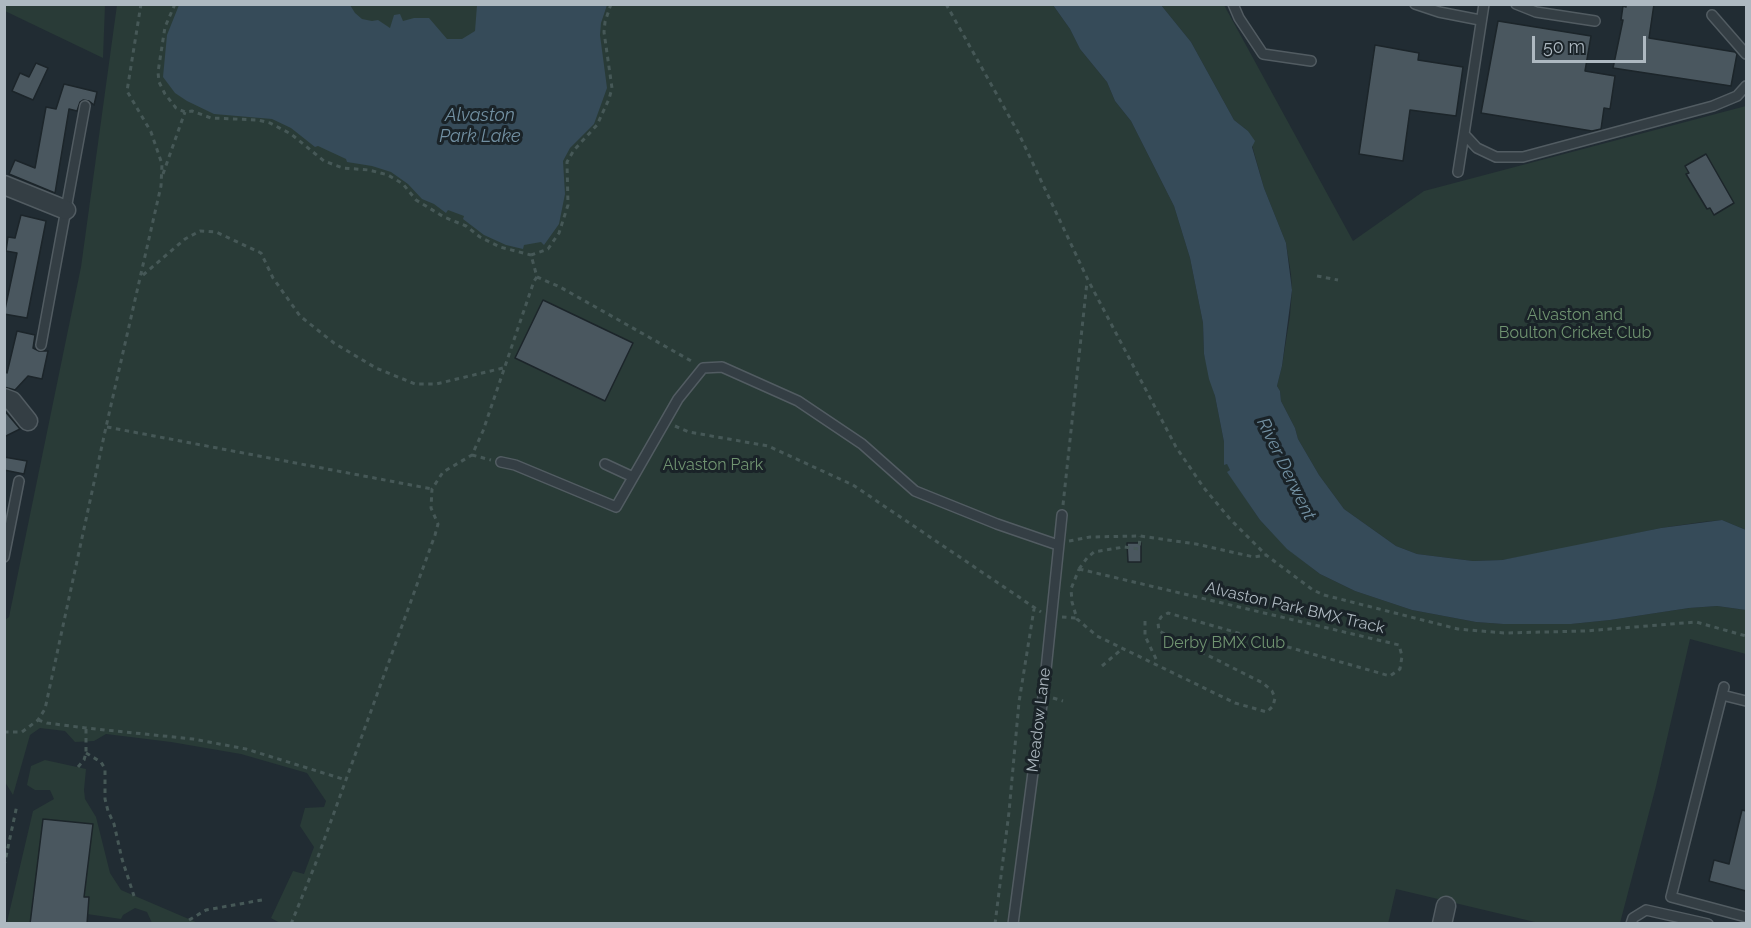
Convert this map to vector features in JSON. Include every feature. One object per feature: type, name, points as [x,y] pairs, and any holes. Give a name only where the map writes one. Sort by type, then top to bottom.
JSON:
[{"type":"street","points":[[4,185],[66,210]]},
{"type":"street","points":[[4,398],[12,401],[27,420]]},
{"type":"street","points":[[1442,924],[1446,906]]},
{"type":"lane","points":[[1233,4],[1239,18],[1263,54],[1311,61]]},
{"type":"lane","points":[[1415,4],[1438,12],[1480,20]]},
{"type":"lane","points":[[1458,172],[1484,4]]},
{"type":"lane","points":[[1516,4],[1536,12],[1595,21]]},
{"type":"lane","points":[[1712,15],[1746,54]]},
{"type":"lane","points":[[1464,134],[1477,148],[1496,157],[1523,157],[1713,106],[1737,96],[1746,86]]},
{"type":"lane","points":[[41,345],[86,106]]},
{"type":"lane","points":[[501,462],[515,465],[616,507],[678,399],[703,368],[722,367],[798,401],[862,444],[915,491],[997,524],[1058,545]]},
{"type":"lane","points":[[605,464],[633,477]]},
{"type":"lane","points":[[4,557],[19,481]]},
{"type":"lane","name":"Meadow Lane","points":[[1014,924],[1044,688],[1062,515]]},
{"type":"lane","points":[[1746,701],[1723,691],[1671,897],[1746,916]]},
{"type":"lane","points":[[1631,924],[1633,918],[1646,910],[1708,924]]},
{"type":"path","points":[[141,4],[128,91],[151,132],[162,164],[163,175]]},
{"type":"path","points":[[175,4],[168,16],[163,33],[158,77],[176,108],[219,119],[258,120],[270,123],[291,134],[324,161],[343,168],[369,170],[388,175],[403,184],[416,200],[444,217],[466,226],[480,237],[501,247],[531,255],[548,249],[559,233],[568,205],[567,162],[574,150],[597,125],[609,99],[612,88],[604,32],[611,4]]},
{"type":"path","points":[[946,4],[1019,134],[1088,280],[1176,447],[1217,504],[1266,555],[1313,590],[1458,629],[1516,633],[1585,631],[1696,622],[1746,636]]},
{"type":"path","points":[[4,732],[22,732],[38,720],[45,709],[163,175],[185,112]]},
{"type":"path","points":[[141,277],[185,239],[200,231],[216,232],[261,253],[273,278],[300,316],[334,343],[376,368],[415,384],[436,384],[504,368]]},
{"type":"path","points":[[531,255],[537,277],[703,368]]},
{"type":"path","points":[[1317,276],[1338,280]]},
{"type":"path","points":[[291,924],[346,780],[438,524],[438,519],[430,508],[432,489],[443,472],[472,455],[483,431],[537,277]]},
{"type":"path","points":[[1062,515],[1088,280]]},
{"type":"path","points":[[665,422],[688,432],[768,446],[853,485],[1034,609],[1051,616]]},
{"type":"path","points":[[106,426],[432,489]]},
{"type":"path","points":[[472,455],[501,462]]},
{"type":"path","points":[[1058,545],[1090,537],[1140,536],[1196,544],[1254,557],[1266,555]]},
{"type":"path","points":[[1140,536],[1139,549],[1124,547],[1094,552],[1079,569],[1071,589],[1077,619],[1097,636],[1159,665]]},
{"type":"path","name":"Alvaston Park BMX Track","points":[[1079,569],[1377,639],[1399,645],[1402,656],[1400,669],[1390,676],[1167,613],[1158,623],[1159,631],[1263,683],[1272,691],[1275,698],[1273,706],[1267,712],[1235,703],[1159,665]]},
{"type":"path","points":[[995,924],[1010,812],[1018,702],[1034,609]]},
{"type":"path","points":[[1145,621],[1145,636],[1159,665]]},
{"type":"path","points":[[1102,666],[1123,648]]},
{"type":"path","points":[[38,720],[86,728],[185,737],[246,749],[346,780]]},
{"type":"path","points":[[78,767],[86,753],[86,728]]},
{"type":"path","points":[[86,753],[101,762],[105,769],[105,799],[134,896]]},
{"type":"path","points":[[4,866],[17,805]]},
{"type":"path","points":[[189,920],[206,910],[262,900]]},
{"type":"green space","points":[[4,5],[105,5],[103,58],[5,11]]},
{"type":"green space","name":"Alvaston Park","points":[[117,5],[1053,5],[1070,29],[1080,49],[1107,82],[1115,101],[1131,121],[1174,206],[1190,258],[1203,323],[1204,354],[1224,442],[1224,464],[1227,463],[1230,470],[1228,472],[1260,520],[1288,549],[1320,574],[1355,591],[1412,610],[1476,622],[1571,624],[1689,608],[1717,606],[1746,610],[1746,654],[1690,639],[1656,786],[1620,923],[1539,923],[1396,889],[1388,924],[280,923],[271,918],[293,871],[304,874],[314,847],[300,826],[305,808],[324,807],[326,801],[307,773],[241,754],[171,742],[106,734],[94,741],[75,742],[65,731],[40,728],[30,735],[13,795],[5,782],[5,620],[9,617],[81,267]]},
{"type":"green space","name":"Alvaston and Boulton Cricket Club","points":[[1161,5],[1224,5],[1353,241],[1424,191],[1746,106],[1746,530],[1722,520],[1702,522],[1661,528],[1555,551],[1502,560],[1473,561],[1417,554],[1396,546],[1344,509],[1319,475],[1298,439],[1281,401],[1277,386],[1290,316],[1291,274],[1286,243],[1264,188],[1248,131],[1234,120],[1191,42]]},
{"type":"green space","points":[[45,760],[86,769],[85,799],[96,817],[110,873],[121,890],[198,923],[152,923],[147,912],[135,908],[123,915],[121,919],[87,914],[89,897],[84,897],[93,824],[43,819],[30,923],[7,922],[33,811],[54,799],[50,790],[35,790],[27,785],[31,766]]},
{"type":"water","name":"Alvaston Park Lake","points":[[179,5],[350,5],[362,19],[378,20],[390,28],[394,15],[400,14],[403,21],[429,18],[447,39],[462,39],[475,31],[477,5],[607,5],[600,35],[607,88],[594,124],[570,148],[563,161],[565,194],[559,224],[544,245],[541,242],[524,245],[523,249],[506,245],[484,235],[463,219],[464,216],[448,210],[446,213],[422,199],[408,184],[391,172],[347,162],[346,159],[318,146],[315,147],[291,128],[272,119],[214,114],[187,101],[175,93],[163,77],[167,35]]},
{"type":"water","name":"River Derwent","points":[[1053,5],[1161,5],[1191,42],[1234,120],[1248,131],[1255,141],[1252,147],[1264,188],[1286,243],[1292,290],[1282,366],[1277,386],[1281,401],[1298,439],[1319,475],[1344,509],[1396,546],[1417,554],[1473,561],[1502,560],[1661,528],[1722,520],[1746,530],[1746,610],[1717,606],[1689,608],[1571,624],[1476,622],[1412,610],[1355,591],[1320,574],[1287,549],[1260,520],[1227,472],[1230,470],[1227,464],[1224,465],[1224,442],[1204,354],[1203,323],[1190,258],[1174,206],[1131,121],[1115,101],[1107,82],[1080,49],[1070,29]]},
{"type":"building","points":[[1626,4],[1654,4],[1649,38],[1735,52],[1737,54],[1731,86],[1613,68],[1623,20],[1621,20],[1623,6],[1626,7]]},
{"type":"building","points":[[1498,21],[1591,36],[1585,71],[1615,76],[1610,109],[1604,108],[1601,129],[1592,131],[1481,113]]},
{"type":"building","points":[[1375,45],[1419,53],[1418,60],[1463,67],[1456,116],[1410,110],[1403,161],[1359,154]]},
{"type":"building","points":[[36,63],[48,68],[33,100],[12,91],[20,73],[29,77]]},
{"type":"building","points":[[64,84],[97,92],[94,105],[83,100],[77,111],[69,109],[55,193],[9,174],[15,160],[35,168],[46,107],[56,109]]},
{"type":"building","points":[[1706,154],[1734,203],[1714,215],[1710,208],[1707,209],[1686,174],[1689,173],[1685,166]]},
{"type":"building","points":[[21,215],[46,221],[27,318],[4,314],[17,253],[6,251],[8,237],[15,238]]},
{"type":"building","points":[[543,300],[633,343],[605,401],[515,358]]},
{"type":"building","points":[[17,331],[35,335],[33,348],[48,351],[42,379],[28,376],[15,390],[4,387],[4,371],[7,373]]},
{"type":"building","points":[[4,410],[20,429],[4,437]]},
{"type":"building","points":[[4,457],[27,461],[24,474],[4,470]]},
{"type":"building","points":[[1127,543],[1141,543],[1141,562],[1128,562]]},
{"type":"building","points":[[1742,810],[1746,811],[1746,891],[1709,881],[1714,860],[1729,864]]},
{"type":"building","points":[[43,819],[93,824],[84,897],[89,897],[87,924],[30,924]]},
{"type":"park label","name":"Derby BMX Club","points":[[1224,643]]}]
